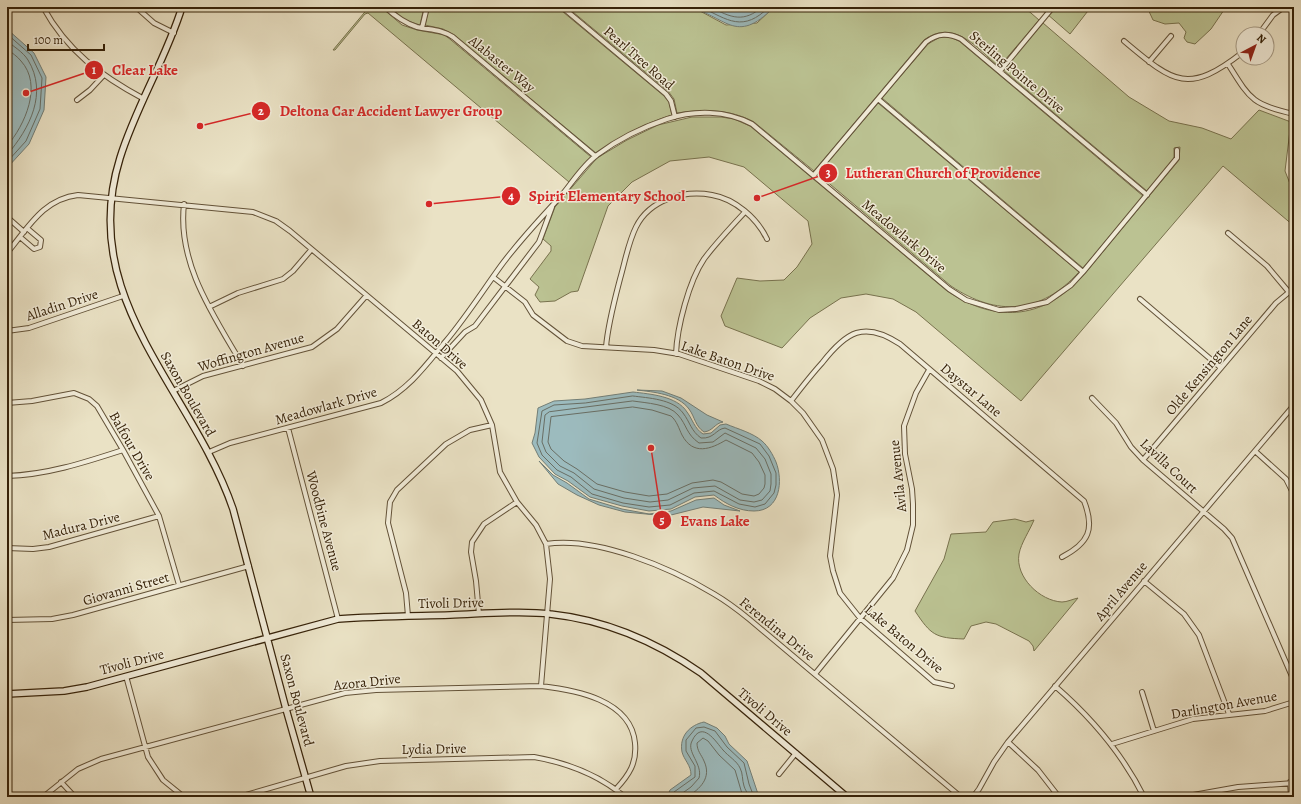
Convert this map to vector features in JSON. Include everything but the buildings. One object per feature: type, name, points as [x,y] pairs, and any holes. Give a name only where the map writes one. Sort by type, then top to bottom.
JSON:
[{"type":"street","points":[[43,7],[63,37],[82,58],[102,76],[144,99]]},
{"type":"street","points":[[136,7],[154,23],[174,34]]},
{"type":"street","name":"Saxon Boulevard","points":[[182,7],[174,34],[144,99],[120,157],[112,198],[113,254],[123,296],[135,324],[209,452],[224,482],[249,566],[286,709],[311,797]]},
{"type":"street","name":"Alabaster Way","points":[[385,7],[404,22],[422,28],[442,31],[453,37],[595,156]]},
{"type":"street","points":[[422,28],[426,7]]},
{"type":"street","name":"Pearl Tree Road","points":[[562,7],[666,94],[671,101],[675,116]]},
{"type":"street","points":[[1000,70],[1053,7]]},
{"type":"street","points":[[1265,26],[1273,15],[1284,7]]},
{"type":"street","name":"Sterling Pointe Drive","points":[[814,175],[926,42],[940,35],[950,34],[961,39],[1000,70],[1147,195]]},
{"type":"street","points":[[1149,62],[1171,36]]},
{"type":"street","points":[[1124,41],[1149,62],[1168,75],[1182,80],[1196,79],[1209,75],[1235,58]]},
{"type":"street","points":[[1228,64],[1246,92],[1255,102],[1269,109],[1294,114]]},
{"type":"street","points":[[77,100],[90,90],[102,76]]},
{"type":"street","points":[[878,99],[1083,272]]},
{"type":"street","name":"Meadowlark Drive","points":[[209,452],[230,443],[381,403],[395,396],[418,374],[466,317],[493,277],[595,156],[658,122],[675,116],[693,114],[721,114],[744,120],[752,124],[949,289],[966,300],[999,310],[1036,306],[1047,302],[1061,293],[1083,272],[1147,195],[1177,158],[1177,150]]},
{"type":"street","points":[[606,347],[607,328],[631,239],[637,225],[646,214],[660,202],[684,193],[699,192],[719,196],[732,202],[761,226],[767,239]]},
{"type":"street","name":"Baton Drive","points":[[7,253],[47,206],[61,199],[78,196],[184,204],[253,212],[276,221],[436,353],[471,386],[481,400],[492,425],[500,472],[516,502],[536,525],[546,544],[550,579],[541,686]]},
{"type":"street","points":[[184,204],[184,234],[188,257],[194,274],[209,307],[243,366]]},
{"type":"street","name":"Meadowlark Drive","points":[[441,358],[465,332],[475,326],[539,242],[552,206]]},
{"type":"street","points":[[676,354],[676,341],[690,289],[703,260],[745,212]]},
{"type":"street","points":[[7,217],[40,240],[40,247],[34,249],[20,237]]},
{"type":"street","points":[[1228,233],[1267,266],[1288,291]]},
{"type":"street","points":[[209,307],[238,293],[283,279],[293,271],[311,250]]},
{"type":"street","name":"Lake Baton Drive","points":[[493,277],[525,302],[533,315],[567,342],[582,346],[654,350],[676,354],[759,381],[775,389],[791,401],[803,413],[822,440],[832,469],[837,495],[830,556],[840,593],[860,618],[934,682],[952,686]]},
{"type":"street","name":"Olde Kensington Lane","points":[[1143,460],[1276,303],[1288,291],[1294,288]]},
{"type":"street","name":"Alladin Drive","points":[[7,331],[29,328],[123,296]]},
{"type":"street","name":"Woffington Avenue","points":[[173,391],[203,376],[312,347],[337,329],[366,296]]},
{"type":"street","points":[[1140,299],[1221,368]]},
{"type":"street","name":"Daystar Lane","points":[[791,401],[836,345],[847,336],[858,332],[876,332],[887,336],[1084,501],[1089,512],[1090,527],[1087,536],[1082,545],[1062,557]]},
{"type":"street","name":"Avila Avenue","points":[[814,674],[893,578],[906,550],[913,525],[913,504],[912,490],[905,454],[904,426],[916,393],[929,370]]},
{"type":"street","name":"Balfour Drive","points":[[7,403],[32,402],[74,393],[88,399],[96,406],[123,450],[159,516],[179,585]]},
{"type":"street","name":"Lavilla Court","points":[[1092,398],[1116,423],[1131,447],[1143,460],[1232,538],[1239,551],[1294,681]]},
{"type":"street","name":"April Avenue","points":[[973,797],[1008,742],[1294,405]]},
{"type":"street","points":[[408,616],[406,593],[388,523],[390,502],[397,490],[446,444],[470,430],[492,425]]},
{"type":"street","name":"Woodbine Avenue","points":[[288,428],[338,620]]},
{"type":"street","points":[[7,476],[20,476],[61,469],[123,450]]},
{"type":"street","points":[[1255,451],[1286,479],[1294,495]]},
{"type":"street","points":[[479,614],[476,581],[471,552],[472,542],[484,524],[516,502]]},
{"type":"street","name":"Madura Drive","points":[[7,548],[33,549],[49,547],[159,516]]},
{"type":"street","name":"Ferendina Drive","points":[[546,544],[560,542],[605,549],[640,559],[681,575],[716,594],[749,618],[961,797]]},
{"type":"street","name":"Giovanni Street","points":[[7,620],[52,619],[249,566]]},
{"type":"street","points":[[1144,581],[1184,614],[1199,635],[1229,714]]},
{"type":"street","name":"Tivoli Drive","points":[[7,694],[64,691],[338,620],[408,616],[548,614],[579,618],[627,632],[679,658],[701,674],[847,797]]},
{"type":"street","points":[[126,676],[148,757],[154,768],[164,780],[184,797]]},
{"type":"street","name":"Azora Drive","points":[[43,797],[78,769],[101,758],[345,693],[376,690],[541,686],[560,688],[597,699],[614,707],[627,720],[634,738],[636,750],[628,777],[616,789]]},
{"type":"street","points":[[1055,686],[1093,721],[1112,744],[1131,770],[1144,797]]},
{"type":"street","points":[[1142,692],[1154,731]]},
{"type":"street","name":"Darlington Avenue","points":[[1112,744],[1193,719],[1265,711],[1294,702]]},
{"type":"street","points":[[1008,742],[1038,770],[1059,797]]},
{"type":"street","points":[[779,774],[796,753]]},
{"type":"street","name":"Lydia Drive","points":[[239,797],[346,766],[380,761],[534,757],[556,761],[583,770],[616,789],[625,797]]},
{"type":"street","points":[[61,782],[75,797]]},
{"type":"street","points":[[1182,797],[1230,788],[1292,783],[1290,797]]},
{"type":"green space","points":[[369,7],[381,7],[402,25],[417,30],[445,35],[591,157],[569,182],[368,13],[365,14],[335,50],[333,50]]},
{"type":"green space","points":[[390,7],[424,7],[420,25],[405,20]]},
{"type":"green space","points":[[429,7],[557,7],[664,96],[669,102],[672,115],[633,131],[596,153],[454,35],[443,29],[425,25]]},
{"type":"green space","points":[[567,7],[687,7],[700,11],[726,25],[757,23],[774,7],[1024,7],[1039,20],[999,67],[974,44],[955,34],[945,32],[935,34],[924,40],[814,171],[754,122],[745,118],[726,112],[717,111],[677,113],[674,99],[668,91]]},
{"type":"green space","points":[[1039,7],[1091,7],[1070,34]]},
{"type":"green space","points":[[1147,7],[1226,7],[1211,29],[1195,44],[1187,42],[1184,38],[1186,32],[1179,23],[1165,24],[1153,20]]},
{"type":"green space","points":[[1043,23],[1129,97],[1169,121],[1202,128],[1231,139],[1259,110],[1291,122],[1285,171],[1294,194],[1294,226],[1223,166],[1021,401],[916,312],[893,299],[866,294],[841,298],[810,318],[782,348],[725,326],[721,316],[737,278],[760,281],[784,280],[797,267],[812,244],[808,221],[744,167],[709,157],[670,161],[632,182],[608,206],[578,291],[571,292],[555,301],[540,302],[535,295],[539,287],[530,279],[551,251],[551,246],[543,239],[555,207],[597,158],[627,140],[658,125],[692,117],[721,117],[734,119],[750,126],[947,291],[966,302],[985,309],[1003,312],[1021,312],[1039,307],[1055,299],[1072,287],[1087,271],[1179,160],[1180,147],[1174,148],[1174,158],[1147,191],[1003,70]]},
{"type":"green space","points":[[940,37],[950,37],[959,41],[1143,196],[1083,268],[882,98],[928,44]]},
{"type":"green space","points":[[878,103],[1079,272],[1064,286],[1049,296],[1034,303],[1018,306],[1002,306],[985,303],[968,296],[951,286],[818,174]]},
{"type":"green space","points":[[1015,519],[1026,522],[1034,520],[1019,554],[1019,563],[1025,579],[1038,592],[1054,601],[1064,602],[1078,598],[1034,651],[1033,646],[1029,641],[996,624],[986,622],[971,626],[964,639],[946,638],[935,634],[925,625],[915,611],[944,559],[951,534],[986,532],[993,522]]},
{"type":"water","points":[[687,7],[774,7],[761,19],[749,25],[740,27],[730,25],[700,11]]},
{"type":"water","points":[[7,29],[34,53],[46,77],[44,110],[29,144],[7,168]]},
{"type":"water","points":[[637,390],[662,391],[681,398],[707,415],[723,422],[704,432],[697,424],[689,409],[678,400],[665,395]]},
{"type":"water","points":[[633,392],[663,397],[677,402],[683,407],[696,427],[703,434],[711,433],[720,425],[726,424],[750,433],[758,438],[770,451],[778,469],[779,485],[775,500],[770,506],[763,510],[748,511],[733,506],[714,495],[695,497],[671,509],[649,511],[622,506],[590,497],[568,481],[555,474],[539,457],[532,443],[535,433],[538,408],[554,401],[585,399]]},
{"type":"water","points":[[539,461],[553,475],[589,499],[622,509],[649,514],[671,511],[696,500],[714,498],[724,505],[740,511],[703,507],[667,516],[625,512],[599,505],[558,484]]},
{"type":"water","points":[[704,722],[717,728],[725,736],[729,744],[747,761],[759,797],[667,797],[670,790],[691,775],[690,768],[682,752],[682,741],[690,729],[699,723]]},
{"type":"place","name":"Clear Lake","points":[[26,93]]},
{"type":"place","name":"Deltona Car Accident Lawyer Group","points":[[200,126]]},
{"type":"place","name":"Lutheran Church of Providence","points":[[757,198]]},
{"type":"place","name":"Spirit Elementary School","points":[[429,204]]},
{"type":"place","name":"Evans Lake","points":[[651,448]]}]
